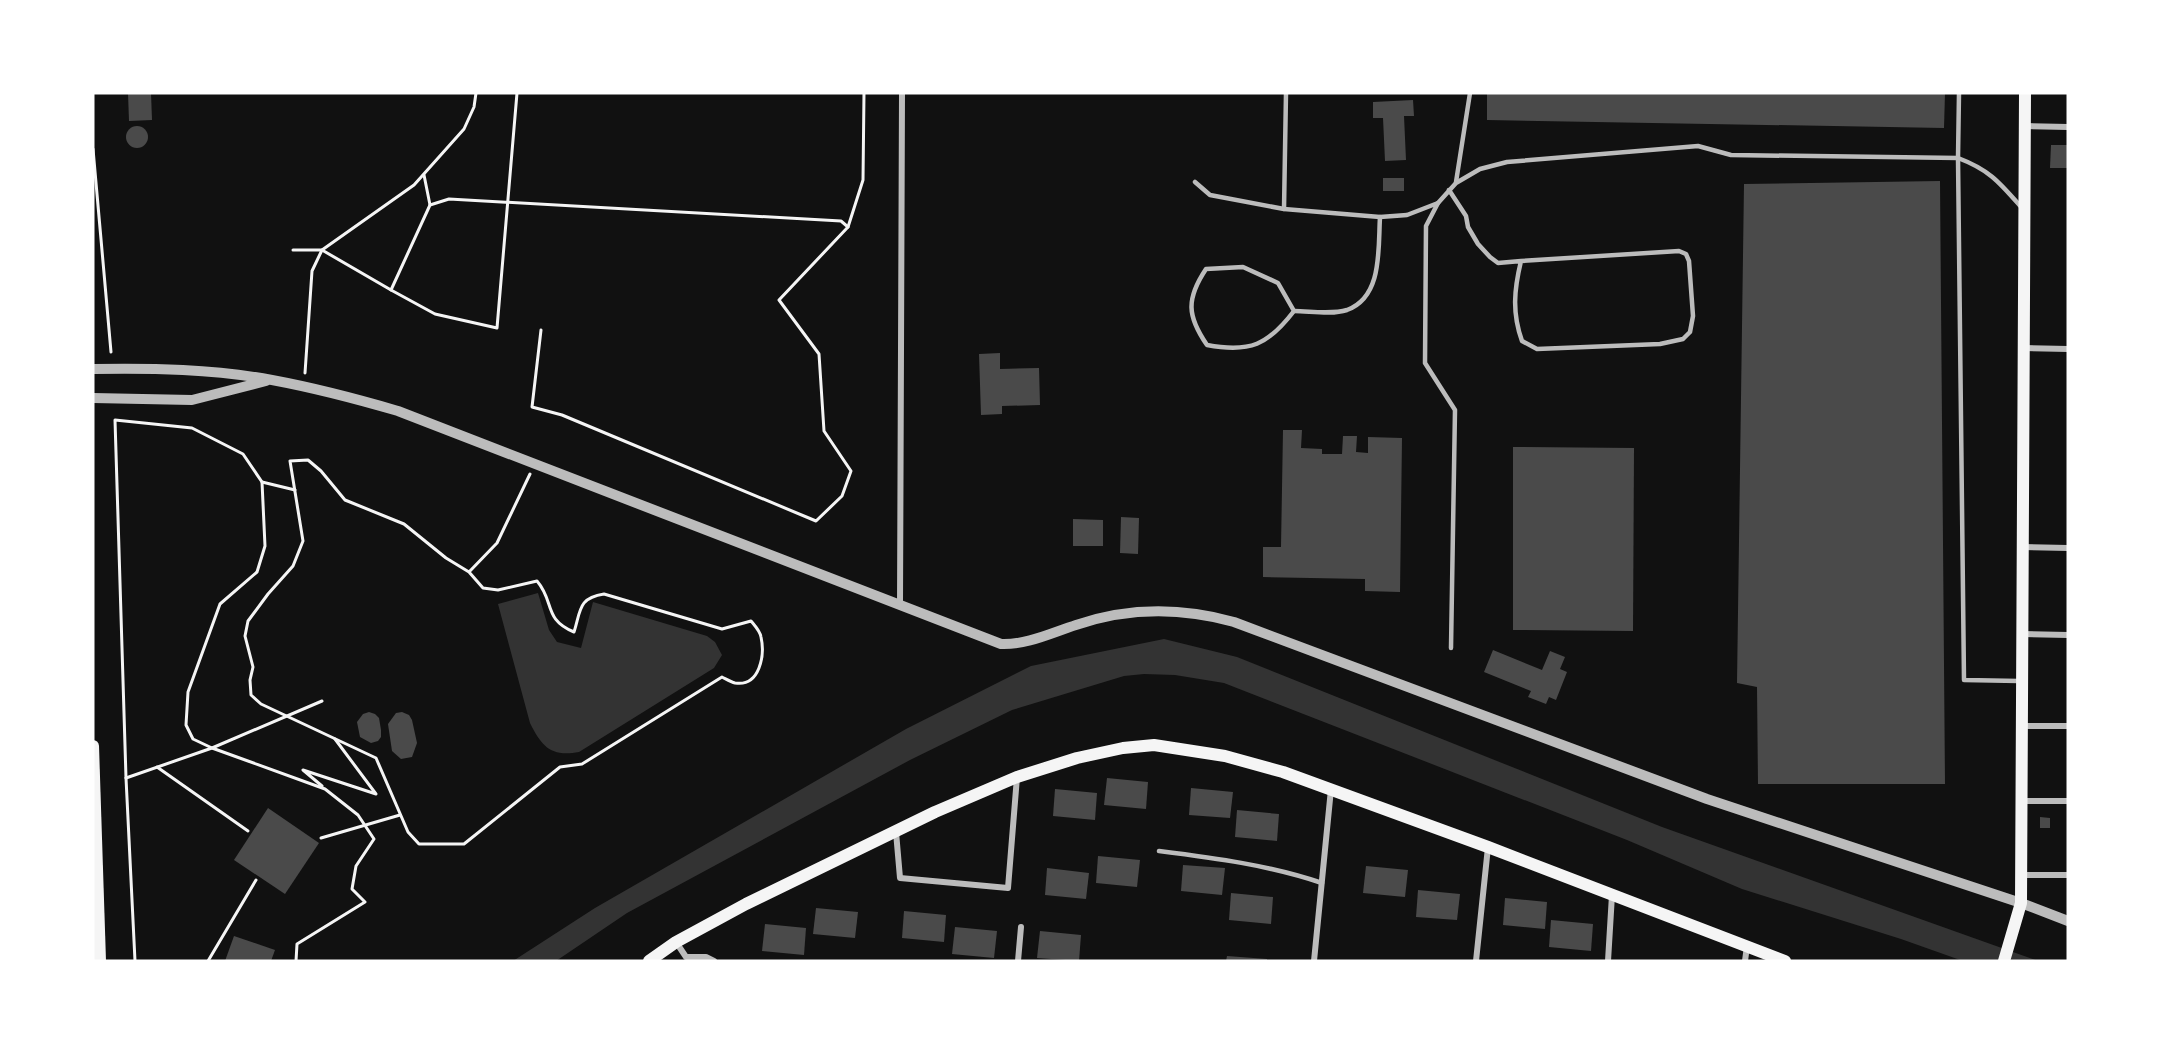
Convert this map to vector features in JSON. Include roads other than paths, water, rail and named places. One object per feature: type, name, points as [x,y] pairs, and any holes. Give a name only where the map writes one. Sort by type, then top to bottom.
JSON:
[{"type":"main road","points":[[2004,961],[2021,903],[2022,875],[2025,93]]},
{"type":"main road","points":[[649,961],[676,942],[766,894],[935,812],[1054,764],[1131,746],[1154,745],[1225,756],[1283,772],[1488,847],[1785,961]]},
{"type":"main road","points":[[93,746],[100,961]]},
{"type":"street","points":[[900,607],[902,93]]},
{"type":"street","points":[[2025,126],[2068,127]]},
{"type":"street","points":[[2023,348],[2068,349]]},
{"type":"street","points":[[93,369],[196,371],[272,380],[352,397],[398,411],[1000,644],[1014,645],[1096,618],[1128,612],[1173,611],[1219,618],[1249,627],[1707,799],[2021,903],[2068,921]]},
{"type":"street","points":[[93,398],[192,400],[272,380]]},
{"type":"street","points":[[2022,547],[2068,548]]},
{"type":"street","points":[[2022,634],[2068,635]]},
{"type":"street","points":[[2022,726],[2068,726]]},
{"type":"street","points":[[896,832],[900,878],[1008,888],[1017,777]]},
{"type":"street","points":[[1314,961],[1331,789]]},
{"type":"street","points":[[2022,801],[2068,801]]},
{"type":"street","points":[[1476,961],[1488,847]]},
{"type":"street","points":[[2022,875],[2068,875]]},
{"type":"street","points":[[1608,961],[1612,895]]},
{"type":"street","points":[[1018,961],[1021,927]]},
{"type":"street","points":[[676,942],[686,957],[706,957],[714,961]]},
{"type":"street","points":[[1746,961],[1747,945]]},
{"type":"lane","points":[[1284,209],[1287,93]]},
{"type":"lane","points":[[1456,183],[1470,93]]},
{"type":"lane","points":[[1959,93],[1964,680],[2022,681]]},
{"type":"lane","points":[[1451,648],[1455,410],[1425,363],[1426,226],[1438,203],[1456,183],[1480,169],[1507,162],[1698,146],[1731,155],[1958,158],[1975,164],[1993,176],[2024,210]]},
{"type":"lane","points":[[1195,182],[1210,195],[1284,209],[1380,217],[1407,215],[1438,203]]},
{"type":"lane","points":[[1449,190],[1466,216],[1473,236],[1498,263],[1521,261],[1679,251],[1686,254],[1689,261],[1693,316],[1690,332],[1683,339],[1660,344],[1538,350],[1522,341],[1514,316],[1514,291],[1521,261]]},
{"type":"lane","points":[[1294,310],[1323,312],[1347,309],[1365,297],[1376,275],[1380,217]]},
{"type":"lane","points":[[1243,267],[1278,283],[1294,310],[1281,328],[1257,345],[1230,349],[1208,345],[1195,328],[1191,306],[1195,286],[1206,270],[1243,267]]},
{"type":"lane","points":[[1159,851],[1288,872],[1322,883]]}]
